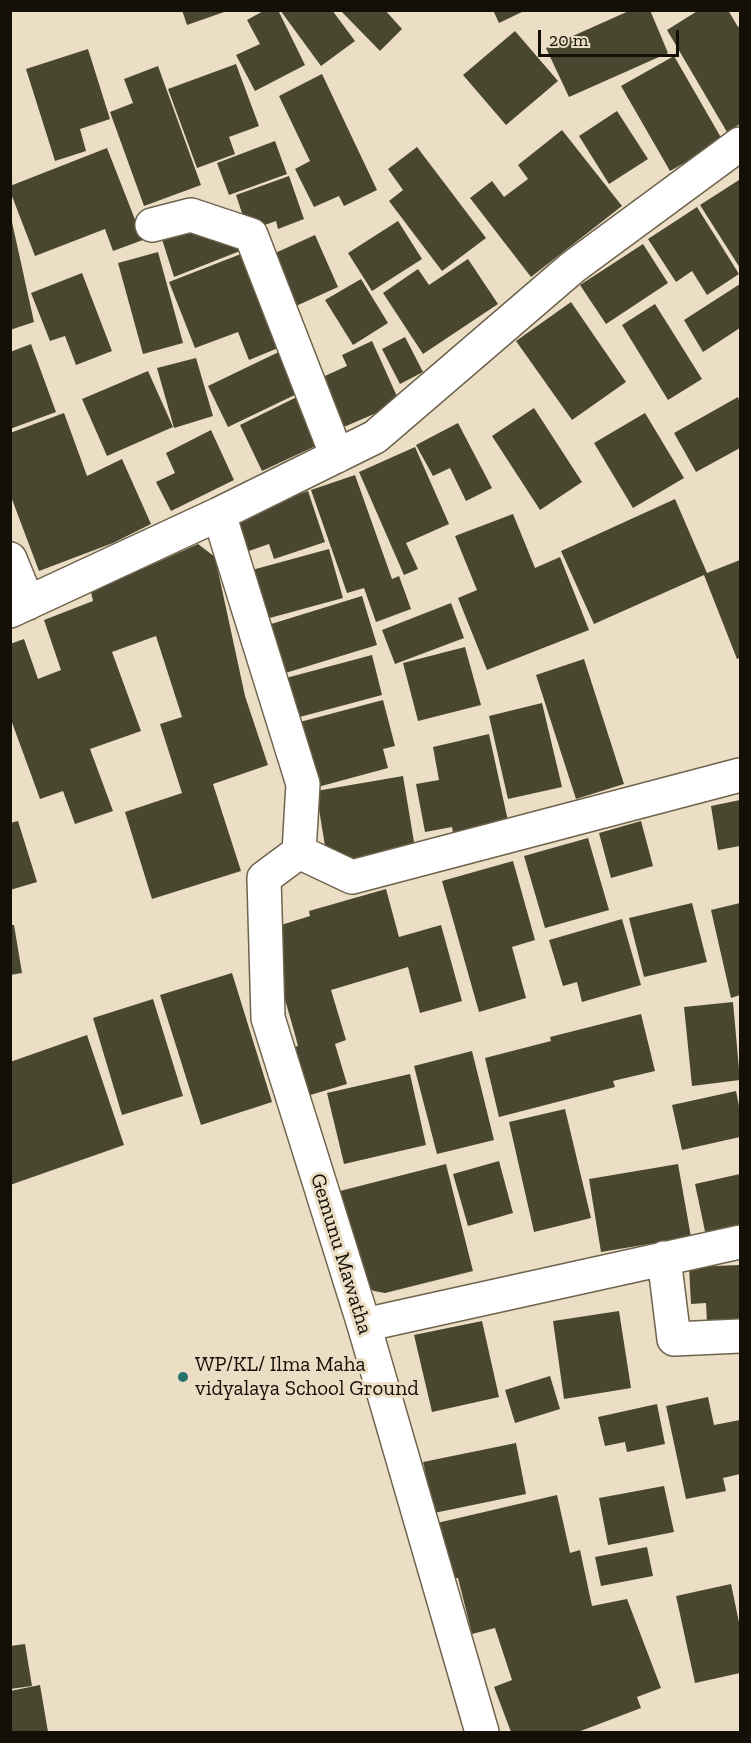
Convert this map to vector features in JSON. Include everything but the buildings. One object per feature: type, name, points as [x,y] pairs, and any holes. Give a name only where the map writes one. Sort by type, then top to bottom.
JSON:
[{"type":"street","points":[[10,559],[19,607],[219,514],[375,437],[573,267],[741,144]]},
{"type":"street","points":[[152,225],[191,214],[251,235],[337,456]]},
{"type":"street","points":[[219,514],[303,784],[299,852],[352,877],[741,775]]},
{"type":"street","name":"Gemunu Mawatha","points":[[299,852],[264,879],[267,1018],[364,1324],[482,1732]]},
{"type":"street","points":[[364,1324],[741,1242]]},
{"type":"street","points":[[664,1258],[674,1339],[741,1336]]},
{"type":"place","name":"WP/KL/ Ilma Maha vidyalaya School Ground","points":[[183,1377]]}]
